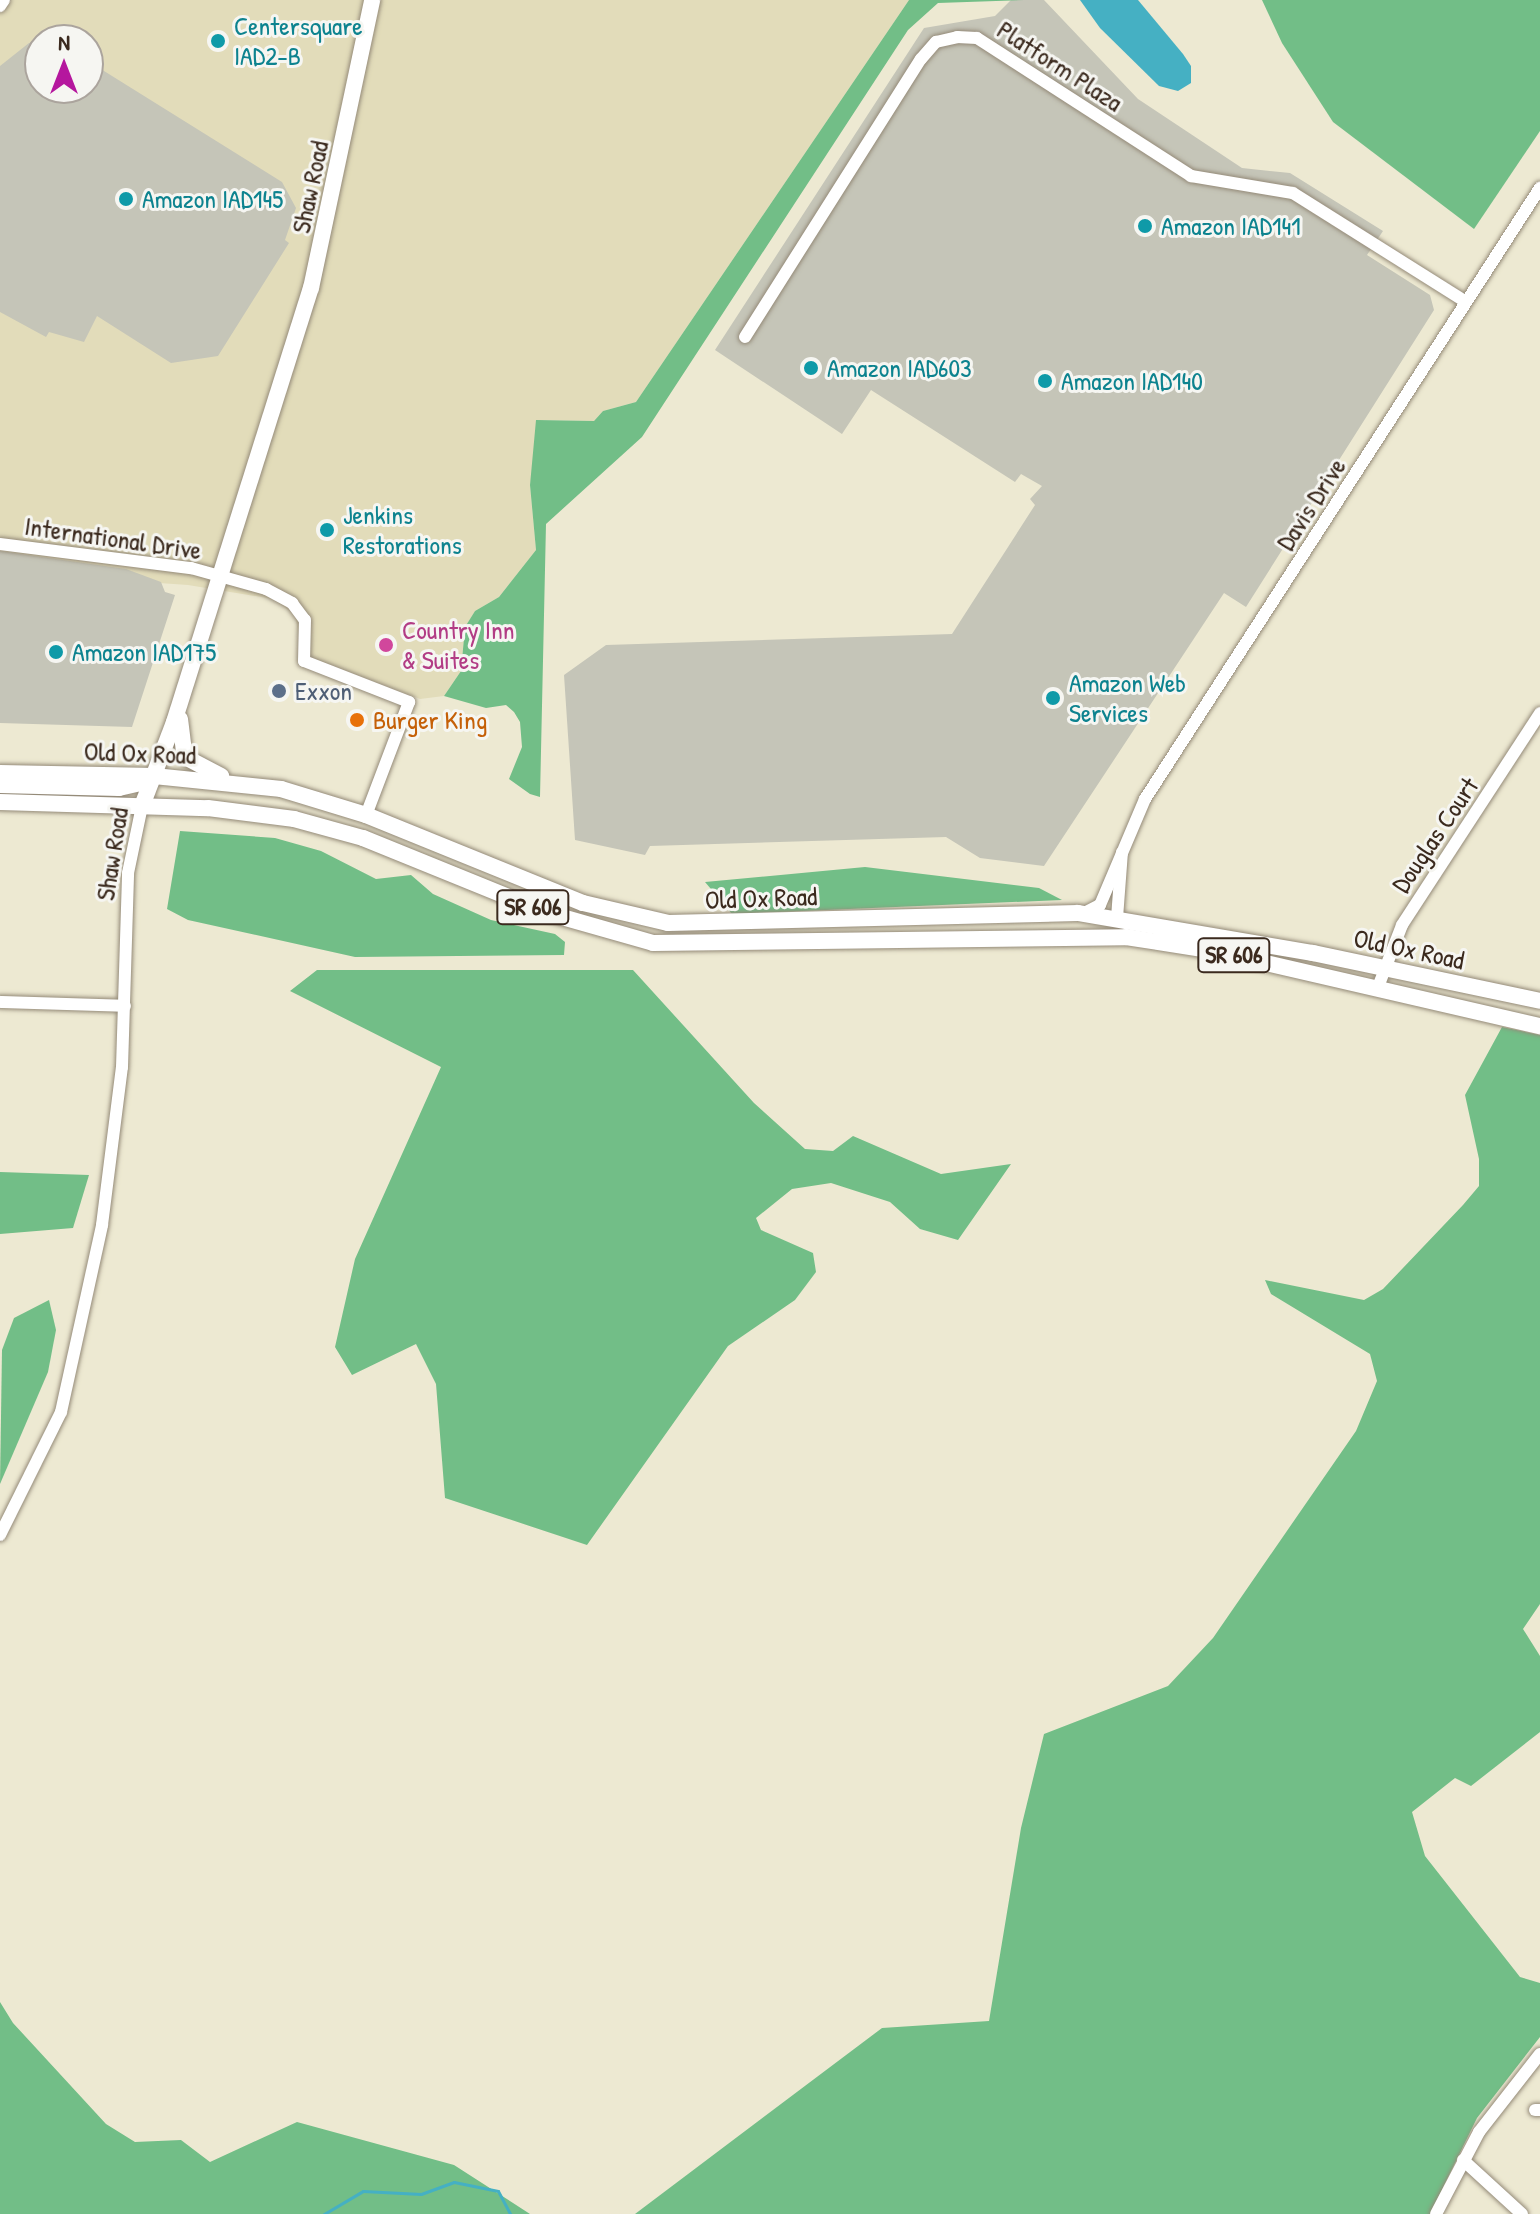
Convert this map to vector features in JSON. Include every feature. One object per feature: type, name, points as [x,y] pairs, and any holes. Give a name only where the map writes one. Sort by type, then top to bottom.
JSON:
[{"type":"main road","name":"Shaw Road","points":[[142,806],[179,706],[315,275],[372,0]]},
{"type":"main road","points":[[179,706],[185,757],[241,783]]},
{"type":"main road","name":"Old Ox Road","points":[[0,773],[154,776],[241,783],[366,815],[583,903],[668,923],[1080,913],[1382,967],[1540,1001]]},
{"type":"main road","points":[[0,785],[119,788],[154,776]]},
{"type":"main road","name":"Old Ox Road","points":[[0,802],[234,809],[327,827],[548,913],[653,943],[1088,934],[1166,942],[1378,987],[1540,1026]]},
{"type":"main road","points":[[1088,934],[1104,930],[1117,918]]},
{"type":"street","points":[[0,6],[4,0]]},
{"type":"street","name":"Platform Plaza","points":[[745,337],[921,59],[936,42],[957,37],[977,38],[1191,176],[1293,193],[1466,302]]},
{"type":"street","name":"Davis Drive","points":[[1080,913],[1100,905],[1145,799],[1540,188]]},
{"type":"street","name":"International Drive","points":[[0,544],[156,561],[266,589],[292,603],[307,630],[304,661],[409,702],[366,815]]},
{"type":"street","name":"Douglas Court","points":[[1378,987],[1382,967],[1410,912],[1540,713]]},
{"type":"street","name":"Shaw Road","points":[[0,1535],[61,1412],[109,1180],[125,1006],[128,873],[142,806]]},
{"type":"street","name":"Davis Drive","points":[[1117,918],[1123,845]]},
{"type":"street","points":[[0,1002],[125,1006]]},
{"type":"street","points":[[1436,2214],[1463,2160],[1495,2108],[1540,2054]]},
{"type":"street","points":[[1463,2160],[1522,2214]]},
{"type":"shaded area","points":[[0,0],[909,0],[636,402],[603,411],[594,421],[543,420],[530,485],[536,550],[499,597],[475,611],[465,627],[461,671],[444,696],[420,699],[302,654],[295,615],[273,599],[188,585],[0,572]]},
{"type":"shaded area","points":[[1011,0],[1044,0],[1138,99],[1242,168],[1290,173],[1383,231],[1367,255],[1430,295],[1434,310],[1246,607],[1224,593],[1044,866],[980,858],[946,837],[650,846],[645,855],[575,840],[564,675],[606,645],[952,634],[1035,505],[1030,499],[1042,486],[1021,474],[1015,482],[871,390],[842,434],[715,350],[924,28],[995,16]]},
{"type":"shaded area","points":[[24,47],[24,104],[104,104],[104,71],[282,182],[296,208],[285,240],[289,243],[218,356],[171,363],[97,316],[84,342],[49,332],[46,337],[0,312],[0,66]]},
{"type":"shaded area","points":[[0,551],[126,569],[161,582],[165,592],[175,595],[132,727],[0,723]]},
{"type":"green space","points":[[909,0],[1024,0],[938,3],[908,30],[642,437],[546,524],[540,797],[530,794],[509,779],[522,747],[520,722],[514,712],[506,705],[486,708],[444,696],[461,671],[465,627],[475,611],[499,597],[536,550],[530,485],[536,420],[594,421],[603,411],[636,402]]},
{"type":"green space","points":[[1262,0],[1540,0],[1540,131],[1474,229],[1333,122],[1282,43]]},
{"type":"green space","points":[[180,831],[275,838],[321,851],[376,879],[411,875],[433,894],[491,920],[555,934],[565,942],[564,955],[355,957],[188,920],[167,909]]},
{"type":"green space","points":[[865,867],[1039,888],[1062,900],[732,914],[705,882]]},
{"type":"green space","points":[[317,970],[633,970],[754,1103],[805,1149],[833,1151],[853,1136],[941,1174],[1011,1164],[958,1240],[920,1229],[890,1202],[831,1183],[792,1189],[756,1218],[761,1230],[813,1253],[816,1272],[795,1300],[728,1346],[587,1545],[445,1498],[436,1384],[416,1344],[352,1375],[335,1347],[355,1259],[441,1067],[290,991]]},
{"type":"green space","points":[[1502,1027],[1540,1035],[1540,1604],[1523,1629],[1540,1656],[1540,1732],[1471,1786],[1455,1778],[1412,1812],[1425,1856],[1520,1977],[1540,1983],[1540,2037],[1477,2118],[1430,2214],[635,2214],[882,2028],[989,2021],[1021,1828],[1044,1734],[1168,1686],[1213,1638],[1356,1431],[1377,1381],[1370,1354],[1271,1294],[1265,1280],[1364,1300],[1383,1289],[1463,1205],[1479,1186],[1479,1159],[1465,1095]]},
{"type":"green space","points":[[0,1172],[89,1175],[73,1228],[0,1234]]},
{"type":"green space","points":[[49,1300],[56,1330],[48,1372],[0,1484],[2,1350],[14,1318]]},
{"type":"green space","points":[[0,2002],[13,2023],[106,2124],[135,2142],[181,2140],[210,2162],[297,2122],[454,2165],[530,2214],[0,2214]]},
{"type":"water","points":[[1080,0],[1138,0],[1191,66],[1191,83],[1178,91],[1159,86],[1100,28]]},
{"type":"waterway","points":[[324,2214],[363,2191],[421,2194],[454,2182],[498,2191],[510,2214]]},
{"type":"place","name":"Centersquare IAD2-B","points":[[218,41]]},
{"type":"place","name":"Amazon IAD145","points":[[126,199]]},
{"type":"place","name":"Amazon IAD141","points":[[1145,226]]},
{"type":"place","name":"Amazon IAD603","points":[[811,368]]},
{"type":"place","name":"Amazon IAD140","points":[[1045,381]]},
{"type":"place","name":"Jenkins Restorations","points":[[327,530]]},
{"type":"place","name":"Country Inn & Suites","points":[[386,645]]},
{"type":"place","name":"Amazon IAD175","points":[[56,652]]},
{"type":"place","name":"Exxon","points":[[279,691]]},
{"type":"place","name":"Amazon Web Services","points":[[1053,698]]},
{"type":"place","name":"Burger King","points":[[357,720]]}]
